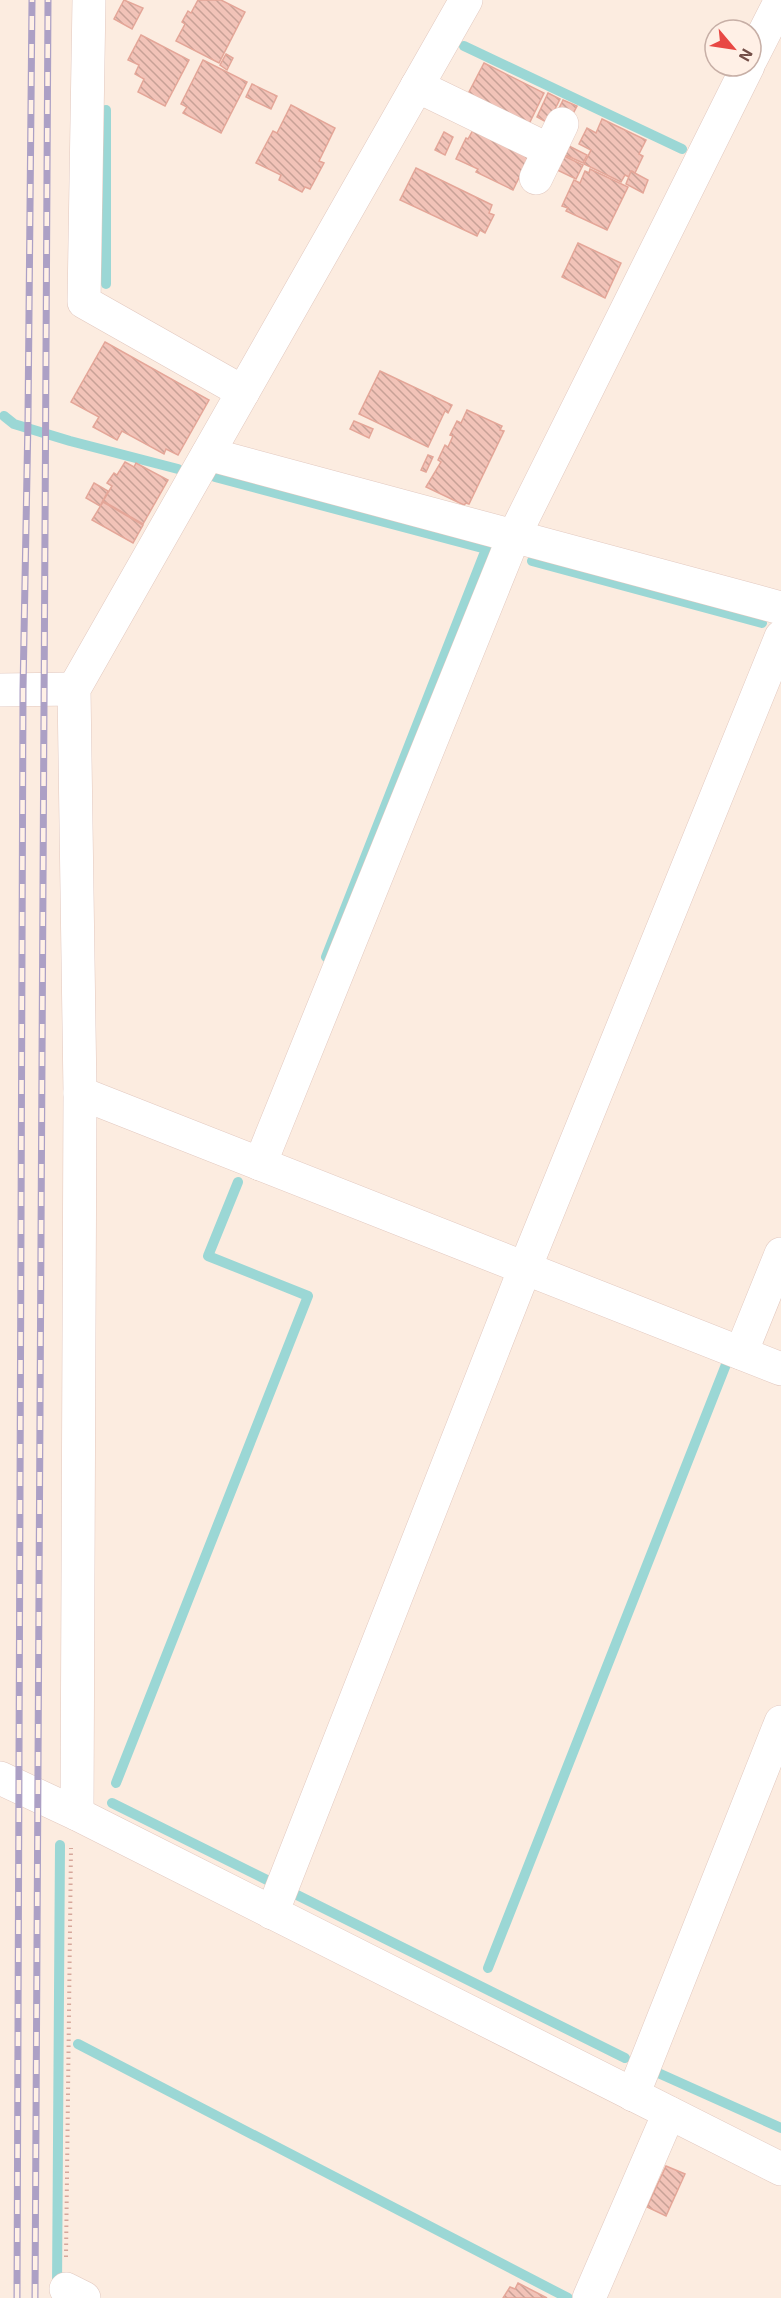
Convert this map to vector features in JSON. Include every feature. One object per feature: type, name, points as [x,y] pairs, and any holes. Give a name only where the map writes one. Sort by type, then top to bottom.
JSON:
[{"type":"street","points":[[89,0],[84,302],[243,392]]},
{"type":"street","points":[[74,1813],[80,1093],[74,689],[465,0]]},
{"type":"street","points":[[763,35],[781,0]]},
{"type":"street","points":[[260,1164],[514,536],[742,78]]},
{"type":"street","points":[[417,86],[549,151]]},
{"type":"street","points":[[208,454],[781,608]]},
{"type":"street","points":[[272,1913],[525,1268],[781,637]]},
{"type":"street","points":[[0,690],[74,689]]},
{"type":"street","points":[[80,1093],[781,1369]]},
{"type":"street","points":[[741,1353],[781,1254]]},
{"type":"street","points":[[633,2095],[781,1722]]},
{"type":"street","points":[[0,1778],[74,1813],[781,2169]]},
{"type":"street","points":[[589,2298],[669,2113]]},
{"type":"path","points":[[74,1813],[75,2293]]},
{"type":"building","points":[[124,0],[143,8],[132,29],[114,19]]},
{"type":"building","points":[[198,0],[221,0],[245,12],[219,63],[176,41],[185,24],[182,22],[188,11],[191,13]]},
{"type":"building","points":[[141,35],[189,60],[165,106],[138,92],[144,79],[135,74],[139,65],[128,60]]},
{"type":"building","points":[[226,54],[233,58],[227,70],[220,65]]},
{"type":"building","points":[[203,60],[247,82],[221,133],[183,113],[187,107],[181,104]]},
{"type":"building","points":[[484,63],[544,93],[529,124],[468,94]]},
{"type":"building","points":[[252,84],[277,96],[271,109],[246,97]]},
{"type":"building","points":[[548,93],[560,99],[548,123],[537,117]]},
{"type":"building","points":[[563,100],[577,106],[568,123],[555,117]]},
{"type":"building","points":[[291,105],[335,128],[319,161],[324,163],[310,189],[305,187],[302,192],[279,180],[281,175],[256,163],[273,131],[277,133]]},
{"type":"building","points":[[602,119],[646,140],[639,154],[643,156],[635,173],[632,171],[629,177],[625,175],[621,182],[584,164],[591,150],[579,144],[587,128],[596,133]]},
{"type":"building","points":[[473,130],[529,157],[513,190],[476,172],[478,169],[456,159],[466,138],[468,139]]},
{"type":"building","points":[[444,132],[453,137],[445,155],[435,150]]},
{"type":"building","points":[[567,145],[587,155],[583,163],[563,154]]},
{"type":"building","points":[[562,155],[583,165],[576,179],[555,169]]},
{"type":"building","points":[[416,168],[492,205],[489,213],[494,215],[485,233],[480,230],[477,236],[400,200]]},
{"type":"building","points":[[590,169],[628,187],[607,230],[566,211],[568,208],[562,206],[574,180],[580,183],[585,171],[589,173]]},
{"type":"building","points":[[631,171],[648,180],[643,193],[626,184]]},
{"type":"building","points":[[578,243],[621,263],[605,298],[562,277]]},
{"type":"building","points":[[105,342],[209,400],[178,455],[166,449],[164,454],[122,431],[117,440],[93,427],[99,417],[71,402]]},
{"type":"building","points":[[380,371],[452,405],[448,413],[445,411],[428,447],[359,414]]},
{"type":"building","points":[[467,410],[502,426],[500,430],[504,431],[469,504],[464,505],[426,487],[441,462],[438,460],[445,445],[448,447],[453,436],[450,435],[457,421],[461,423]]},
{"type":"building","points":[[354,421],[373,429],[369,438],[350,429]]},
{"type":"building","points":[[428,455],[433,457],[426,472],[421,470]]},
{"type":"building","points":[[125,462],[134,467],[136,463],[168,480],[143,524],[103,501],[112,486],[107,483],[114,473],[117,475]]},
{"type":"building","points":[[94,483],[108,491],[100,506],[86,498]]},
{"type":"building","points":[[103,502],[143,525],[133,543],[92,520]]},
{"type":"building","points":[[666,2166],[685,2174],[666,2216],[647,2207]]},
{"type":"building","points":[[518,2283],[547,2298],[503,2298],[510,2287],[515,2289]]},
{"type":"waterway","points":[[464,46],[682,149]]},
{"type":"waterway","points":[[106,110],[106,284]]},
{"type":"waterway","points":[[4,416],[14,424],[178,469]]},
{"type":"waterway","points":[[215,477],[486,549],[326,957]]},
{"type":"waterway","points":[[532,561],[762,623]]},
{"type":"waterway","points":[[116,1783],[308,1296],[208,1256],[238,1182]]},
{"type":"waterway","points":[[488,1968],[727,1362]]},
{"type":"waterway","points":[[112,1803],[267,1880]]},
{"type":"waterway","points":[[57,2289],[60,1845]]},
{"type":"waterway","points":[[295,1894],[625,2058]]},
{"type":"waterway","points":[[78,2044],[568,2298]]},
{"type":"waterway","points":[[656,2072],[781,2128]]},
{"type":"railway","points":[[17,2298],[23,690],[32,0]]},
{"type":"railway","points":[[35,2298],[48,0]]}]
